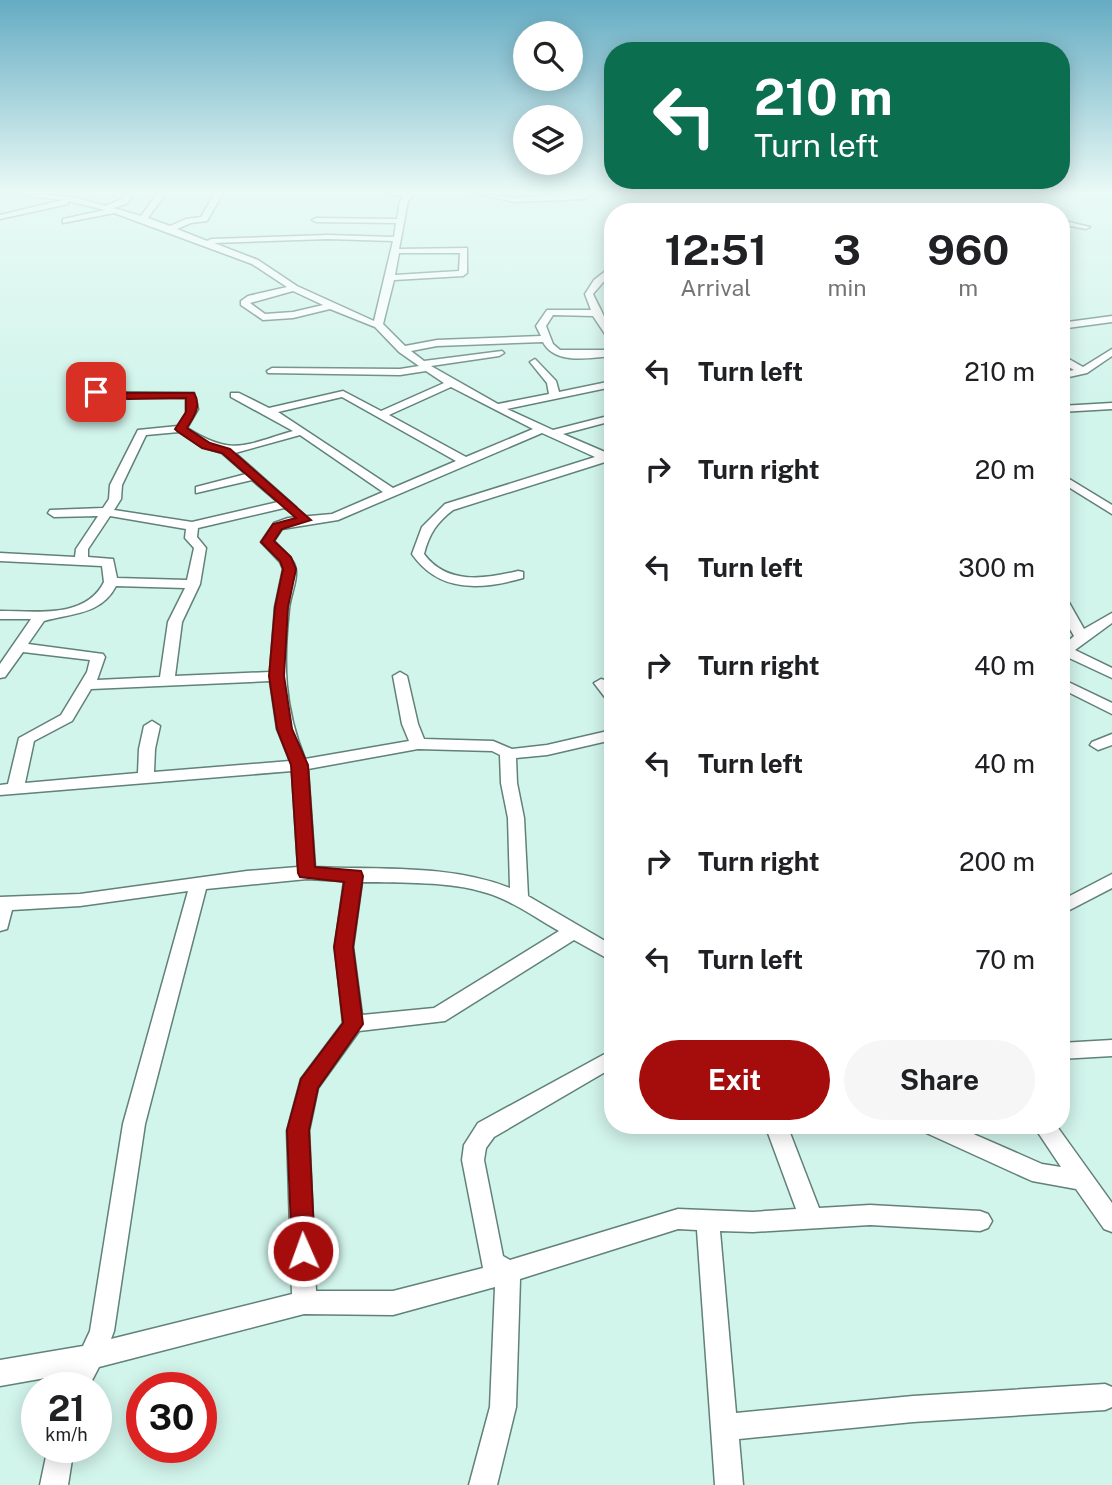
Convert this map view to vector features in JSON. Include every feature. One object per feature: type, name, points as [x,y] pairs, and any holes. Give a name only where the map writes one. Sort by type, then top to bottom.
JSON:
[{"type":"street","points":[[255,262],[295,288],[330,306],[378,325],[402,350],[450,384],[604,455]]},
{"type":"street","points":[[378,325],[393,262]]},
{"type":"street","points":[[390,278],[463,273],[463,262]]},
{"type":"street","points":[[604,275],[589,294],[589,300],[604,328]]},
{"type":"street","points":[[295,288],[251,298],[244,303],[263,317],[293,315],[330,306]]},
{"type":"street","points":[[597,313],[550,313],[541,326],[556,353],[604,354]]},
{"type":"street","points":[[1070,324],[1112,318]]},
{"type":"street","points":[[402,350],[437,343],[546,339]]},
{"type":"street","points":[[1070,374],[1083,372],[1112,352]]},
{"type":"street","points":[[272,371],[400,372],[499,353]]},
{"type":"street","points":[[535,362],[552,383],[555,396]]},
{"type":"street","points":[[1070,364],[1083,372]]},
{"type":"street","points":[[380,415],[450,384]]},
{"type":"street","points":[[501,407],[604,386]]},
{"type":"street","points":[[266,412],[341,393],[464,461]]},
{"type":"street","points":[[79,394],[190,395],[193,400],[191,412],[181,429]]},
{"type":"street","points":[[235,395],[300,432],[390,492]]},
{"type":"street","points":[[1070,408],[1112,406]]},
{"type":"street","points":[[307,873],[299,765],[285,729],[277,676],[282,607],[290,569],[286,560],[267,542],[278,526],[334,517],[464,461],[550,431],[604,420]]},
{"type":"street","points":[[81,561],[82,549],[116,499],[116,485],[139,434],[149,430],[181,429],[206,445],[226,451],[300,432]]},
{"type":"street","points":[[226,451],[305,520]]},
{"type":"street","points":[[518,575],[488,583],[447,578],[434,573],[426,568],[418,554],[425,530],[449,507],[604,460]]},
{"type":"street","points":[[200,490],[253,476]]},
{"type":"street","points":[[1070,484],[1112,510]]},
{"type":"street","points":[[54,513],[105,512],[192,526],[286,504]]},
{"type":"street","points":[[167,679],[175,622],[192,584],[200,548],[191,538],[192,526]]},
{"type":"street","points":[[0,557],[108,562],[111,582],[95,606],[39,618],[34,615],[0,615]]},
{"type":"street","points":[[111,582],[192,584]]},
{"type":"street","points":[[1070,617],[1081,637]]},
{"type":"street","points":[[1070,648],[1081,637],[1112,617]]},
{"type":"street","points":[[0,674],[39,618]]},
{"type":"street","points":[[19,647],[98,657],[94,672],[66,718],[27,738],[7,790],[299,765],[418,744],[493,746],[508,754],[509,783],[516,818],[519,899]]},
{"type":"street","points":[[1070,656],[1112,674]]},
{"type":"street","points":[[85,685],[167,679],[277,676]]},
{"type":"street","points":[[400,676],[410,724],[418,744]]},
{"type":"street","points":[[601,683],[604,687]]},
{"type":"street","points":[[1070,687],[1112,709]]},
{"type":"street","points":[[146,779],[147,749],[152,726]]},
{"type":"street","points":[[508,754],[569,746],[604,737]]},
{"type":"street","points":[[0,924],[2,904],[79,900],[199,883],[307,873],[402,875],[447,878],[491,887],[519,899],[604,949]]},
{"type":"street","points":[[304,1302],[298,1130],[308,1086],[353,1024],[344,947],[354,876]]},
{"type":"street","points":[[1070,903],[1112,880]]},
{"type":"street","points":[[83,1372],[102,1331],[134,1124],[199,883]]},
{"type":"street","points":[[353,1024],[438,1015],[574,931]]},
{"type":"street","points":[[1070,1050],[1112,1048]]},
{"type":"street","points":[[508,1272],[492,1262],[473,1160],[475,1146],[486,1130],[604,1063]]},
{"type":"street","points":[[779,1134],[811,1217]]},
{"type":"street","points":[[950,1134],[1040,1174],[1080,1180]]},
{"type":"street","points":[[1050,1134],[1112,1222]]},
{"type":"street","points":[[0,1373],[92,1357],[304,1302],[393,1303],[508,1272],[678,1219],[753,1222],[870,1215],[980,1221]]},
{"type":"street","points":[[708,1221],[729,1485]]},
{"type":"street","points":[[483,1485],[503,1407],[508,1272]]},
{"type":"street","points":[[724,1427],[913,1409],[1105,1397]]},
{"type":"street","points":[[54,1485],[58,1463]]},
{"type":"route","points":[[96,392],[145,397],[190,395],[193,400],[191,412],[181,429],[206,445],[226,451],[305,520],[278,526],[267,542],[286,560],[290,569],[282,607],[277,676],[285,729],[299,765],[307,873],[354,876],[344,947],[353,1024],[308,1086],[298,1130],[303,1251]]}]
